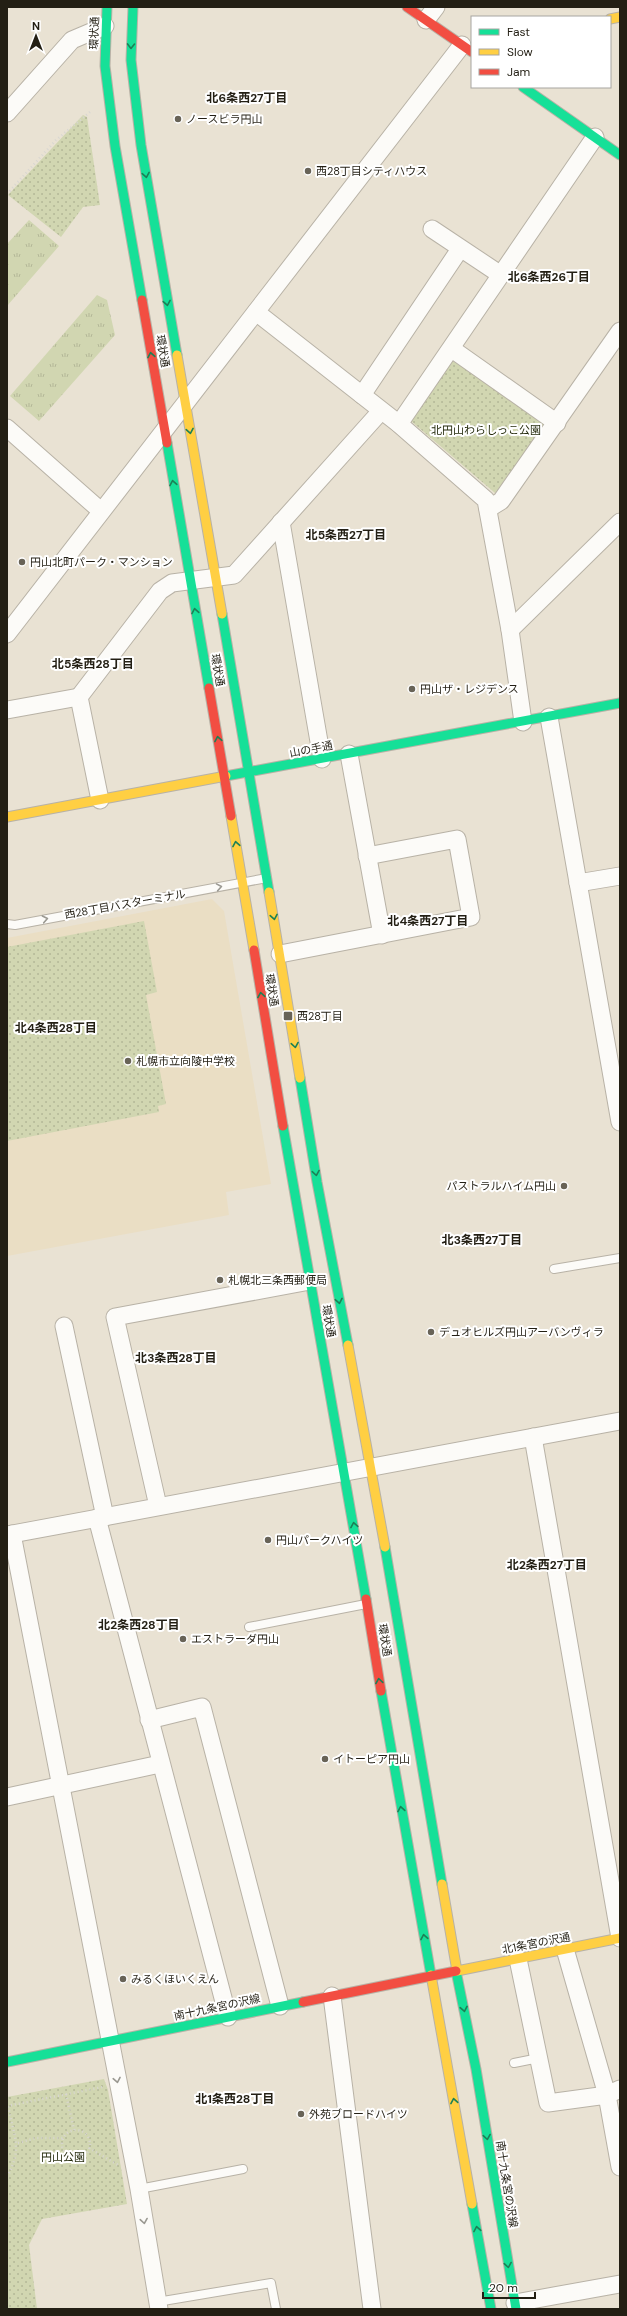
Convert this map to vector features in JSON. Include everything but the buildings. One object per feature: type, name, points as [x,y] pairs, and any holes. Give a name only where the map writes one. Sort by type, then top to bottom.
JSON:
[{"type":"street","name":"環状通","points":[[107,7],[106,73],[115,146],[431,1975]]},
{"type":"street","name":"環状通","points":[[133,7],[131,60],[134,96],[185,403],[250,773],[318,1184],[370,1467],[457,1971]]},
{"type":"street","points":[[7,634],[256,312],[468,47],[431,14],[407,7]]},
{"type":"street","points":[[7,113],[72,40],[106,26]]},
{"type":"street","points":[[524,88],[620,155]]},
{"type":"street","points":[[399,424],[452,349],[595,137]]},
{"type":"street","points":[[432,229],[501,275]]},
{"type":"street","points":[[362,395],[460,249]]},
{"type":"street","points":[[256,312],[399,424],[486,500],[510,630],[523,722]]},
{"type":"street","points":[[488,508],[501,501],[620,332]]},
{"type":"street","points":[[452,349],[556,423]]},
{"type":"street","points":[[7,710],[80,697],[160,591],[172,583],[234,575],[381,411]]},
{"type":"street","points":[[7,428],[101,511]]},
{"type":"street","points":[[281,522],[322,759]]},
{"type":"street","points":[[510,630],[620,522]]},
{"type":"street","points":[[80,697],[100,800]]},
{"type":"street","name":"山の手通","points":[[7,817],[620,704]]},
{"type":"street","points":[[549,717],[578,883],[615,1058],[620,1122]]},
{"type":"street","points":[[349,754],[382,935]]},
{"type":"street","points":[[280,954],[471,917],[457,839],[367,856]]},
{"type":"street","points":[[578,883],[620,876]]},
{"type":"street","points":[[158,1506],[116,1317],[310,1281]]},
{"type":"street","points":[[64,1326],[101,1517],[149,1720],[228,2017]]},
{"type":"street","points":[[158,2305],[139,2190],[109,2042],[61,1786],[10,1534],[620,1420]]},
{"type":"street","points":[[533,1437],[620,1938]]},
{"type":"street","points":[[149,1720],[202,1707],[280,2006]]},
{"type":"street","points":[[7,1797],[160,1764]]},
{"type":"street","name":"北1条宮の沢通","points":[[457,1971],[620,1938]]},
{"type":"street","points":[[565,1950],[613,2092],[620,2167]]},
{"type":"street","points":[[518,1959],[548,2103],[613,2092]]},
{"type":"street","name":"南十九条宮の沢線","points":[[7,2062],[431,1975],[457,1971],[476,2070],[515,2306]]},
{"type":"street","points":[[431,1975],[491,2309]]},
{"type":"street","points":[[332,1996],[372,2309]]},
{"type":"street","points":[[515,2306],[620,2284]]},
{"type":"lane","name":"西28丁目バスターミナル","points":[[7,924],[15,925],[267,878]]},
{"type":"lane","points":[[554,1269],[620,1258]]},
{"type":"lane","points":[[249,1627],[367,1603]]},
{"type":"lane","points":[[514,2063],[539,2058]]},
{"type":"lane","points":[[139,2190],[243,2169]]},
{"type":"lane","points":[[158,2305],[272,2283],[276,2309]]},
{"type":"path","points":[[7,194],[56,140],[90,112]]},
{"type":"path","points":[[7,2177],[13,2166],[18,2143],[7,2106],[104,2087]]},
{"type":"path","points":[[66,2094],[74,2130]]},
{"type":"path","points":[[18,2143],[36,2138],[63,2138],[74,2130]]},
{"type":"path","points":[[74,2130],[86,2135],[89,2148],[120,2166]]},
{"type":"path","points":[[63,2138],[62,2142],[64,2151],[71,2157],[80,2158],[89,2148]]},
{"type":"shaded area","name":"札幌市立向陵中学校","points":[[212,899],[224,911],[271,1184],[226,1192],[229,1215],[7,1256],[7,938]]},
{"type":"green space","points":[[83,115],[87,117],[100,205],[83,207],[61,237],[8,195]]},
{"type":"green space","points":[[29,220],[59,246],[7,306],[7,244]]},
{"type":"green space","points":[[97,295],[107,300],[115,335],[39,421],[10,396]]},
{"type":"green space","name":"北円山わらしっこ公園","points":[[453,355],[548,422],[495,493],[411,421]]},
{"type":"green space","points":[[144,921],[157,992],[146,995],[166,1104],[158,1106],[159,1112],[7,1141],[7,947]]},
{"type":"green space","name":"円山公園","points":[[104,2079],[108,2090],[127,2204],[42,2219],[29,2245],[37,2309],[7,2309],[7,2097]]},
{"type":"traffic: fast","points":[[107,7],[105,66],[115,146],[142,300]]},
{"type":"traffic: fast","points":[[133,7],[131,60],[141,145],[177,355]]},
{"type":"traffic: fast","points":[[524,88],[620,155]]},
{"type":"traffic: fast","points":[[167,443],[209,688]]},
{"type":"traffic: fast","points":[[222,614],[269,892]]},
{"type":"traffic: fast","points":[[226,776],[620,703]]},
{"type":"traffic: fast","points":[[300,1078],[317,1182],[348,1345]]},
{"type":"traffic: fast","points":[[283,1126],[366,1599]]},
{"type":"traffic: fast","points":[[385,1547],[442,1884]]},
{"type":"traffic: fast","points":[[381,1691],[431,1975]]},
{"type":"traffic: fast","points":[[456,1971],[476,2069],[516,2309]]},
{"type":"traffic: fast","points":[[7,2062],[303,2002]]},
{"type":"traffic: fast","points":[[472,2204],[491,2309]]},
{"type":"traffic: slow","points":[[611,19],[620,17]]},
{"type":"traffic: slow","points":[[177,355],[222,614]]},
{"type":"traffic: slow","points":[[7,817],[226,776]]},
{"type":"traffic: slow","points":[[231,816],[254,950]]},
{"type":"traffic: slow","points":[[269,892],[300,1078]]},
{"type":"traffic: slow","points":[[348,1345],[385,1547]]},
{"type":"traffic: slow","points":[[442,1884],[457,1971],[620,1938]]},
{"type":"traffic: slow","points":[[431,1975],[472,2204]]},
{"type":"traffic: jam","points":[[407,7],[471,51]]},
{"type":"traffic: jam","points":[[142,300],[167,443]]},
{"type":"traffic: jam","points":[[209,688],[231,816]]},
{"type":"traffic: jam","points":[[254,950],[283,1126]]},
{"type":"traffic: jam","points":[[366,1599],[381,1691]]},
{"type":"traffic: jam","points":[[303,2002],[456,1971]]},
{"type":"place","name":"ノースビラ円山","points":[[178,119]]},
{"type":"place","name":"西28丁目シティハウス","points":[[308,171]]},
{"type":"place","name":"円山北町パーク・マンション","points":[[22,562]]},
{"type":"place","name":"円山ザ・レジデンス","points":[[412,689]]},
{"type":"place","name":"西28丁目","points":[[288,1016]]},
{"type":"place","name":"札幌市立向陵中学校","points":[[128,1061]]},
{"type":"place","name":"パストラルハイム円山","points":[[564,1186]]},
{"type":"place","name":"札幌北三条西郵便局","points":[[220,1280]]},
{"type":"place","name":"デュオヒルズ円山アーバンヴィラ","points":[[431,1332]]},
{"type":"place","name":"円山パークハイツ","points":[[268,1540]]},
{"type":"place","name":"エストラーダ円山","points":[[183,1639]]},
{"type":"place","name":"イトーピア円山","points":[[325,1759]]},
{"type":"place","name":"みるくほいくえん","points":[[123,1979]]},
{"type":"place","name":"外苑ブロードハイツ","points":[[301,2114]]},
{"type":"district","name":"北6条西27丁目","points":[[247,98]]},
{"type":"district","name":"北6条西26丁目","points":[[549,277]]},
{"type":"district","name":"北5条西27丁目","points":[[346,535]]},
{"type":"district","name":"北5条西28丁目","points":[[93,664]]},
{"type":"district","name":"北4条西27丁目","points":[[428,921]]},
{"type":"district","name":"北4条西28丁目","points":[[56,1028]]},
{"type":"district","name":"北3条西27丁目","points":[[482,1240]]},
{"type":"district","name":"北3条西28丁目","points":[[176,1358]]},
{"type":"district","name":"北2条西27丁目","points":[[547,1565]]},
{"type":"district","name":"北2条西28丁目","points":[[139,1625]]},
{"type":"district","name":"北1条西28丁目","points":[[235,2099]]}]
